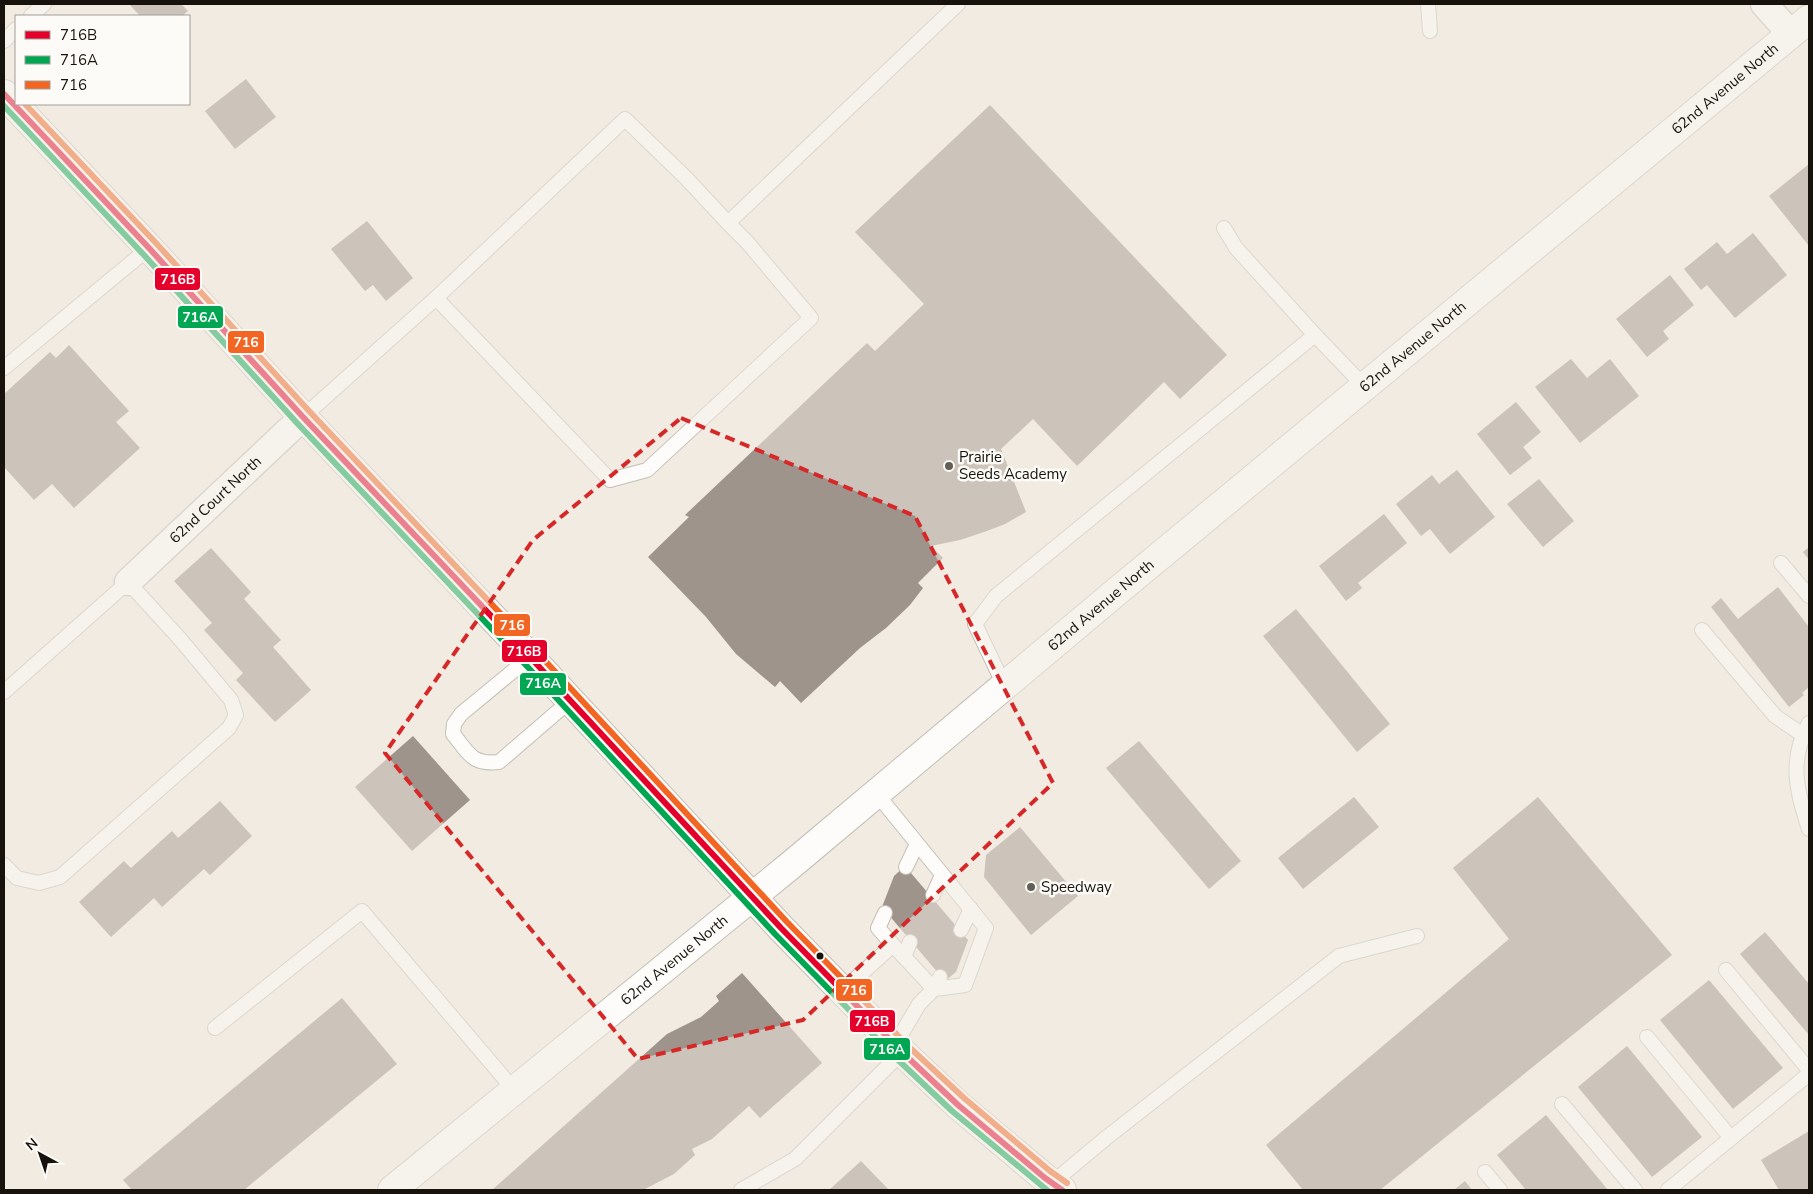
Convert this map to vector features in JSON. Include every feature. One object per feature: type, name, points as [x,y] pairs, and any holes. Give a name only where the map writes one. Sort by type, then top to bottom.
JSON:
[{"type":"street","points":[[1764,4],[1800,26]]},
{"type":"street","name":"62nd Avenue North","points":[[392,1190],[752,896],[1800,26]]},
{"type":"street","points":[[4,94],[304,417],[571,700],[780,928],[898,1049],[1049,1185]]},
{"type":"street","name":"62nd Court North","points":[[128,582],[304,417]]},
{"type":"lane","points":[[31,15],[44,4]]},
{"type":"lane","points":[[728,223],[958,4]]},
{"type":"lane","points":[[1428,4],[1430,31]]},
{"type":"lane","points":[[4,40],[15,30]]},
{"type":"lane","points":[[304,417],[436,298],[625,119],[686,178],[747,242],[811,318],[647,470],[610,480],[436,298]]},
{"type":"lane","points":[[1224,228],[1236,248],[1364,386]]},
{"type":"lane","points":[[4,368],[149,248]]},
{"type":"lane","points":[[1004,685],[975,624],[996,596],[1315,335]]},
{"type":"lane","points":[[1781,563],[1809,596]]},
{"type":"lane","points":[[4,692],[128,582],[180,639],[231,700],[236,715],[228,728],[60,877],[39,882],[16,878],[4,865]]},
{"type":"lane","points":[[1702,630],[1775,716],[1806,729],[1796,756],[1796,777],[1799,801],[1809,829]]},
{"type":"lane","points":[[530,657],[461,714],[454,724],[453,734],[475,760],[487,763],[499,762],[571,700]]},
{"type":"lane","points":[[876,793],[986,928],[965,985],[937,983],[904,957],[878,928],[885,912]]},
{"type":"lane","points":[[906,867],[917,844]]},
{"type":"lane","points":[[932,895],[942,875]]},
{"type":"lane","points":[[961,930],[971,909]]},
{"type":"lane","points":[[214,1028],[362,911],[515,1090]]},
{"type":"lane","points":[[1049,1185],[1106,1138],[1339,956],[1417,936]]},
{"type":"lane","points":[[904,957],[910,942]]},
{"type":"lane","points":[[842,991],[893,945]]},
{"type":"lane","points":[[1726,970],[1809,1070]]},
{"type":"lane","points":[[741,1190],[795,1160],[898,1049],[919,1004],[937,983]]},
{"type":"lane","points":[[1646,1037],[1731,1138]]},
{"type":"lane","points":[[1668,1190],[1809,1074]]},
{"type":"lane","points":[[1562,1104],[1634,1190]]},
{"type":"lane","points":[[1485,1172],[1500,1190]]},
{"type":"highlighted area","points":[[681,418],[915,516],[1053,783],[803,1020],[638,1059],[385,753],[533,540]]},
{"type":"building","points":[[181,4],[188,11],[183,15],[139,15],[130,5]]},
{"type":"building","points":[[246,79],[276,117],[235,149],[205,111]]},
{"type":"building","points":[[990,105],[1227,355],[1180,399],[1164,382],[1077,466],[1033,419],[1001,449],[1026,512],[1005,524],[987,531],[960,540],[931,546],[943,558],[918,583],[923,588],[910,605],[801,703],[780,681],[775,687],[736,654],[706,617],[648,557],[689,517],[685,515],[867,343],[875,351],[924,304],[855,232]]},
{"type":"building","points":[[1809,164],[1809,246],[1769,196]]},
{"type":"building","points":[[367,221],[413,278],[386,301],[373,285],[365,291],[331,249]]},
{"type":"building","points":[[1753,233],[1787,275],[1735,318],[1707,285],[1701,290],[1684,269],[1717,242],[1727,254]]},
{"type":"building","points":[[1670,275],[1694,305],[1663,331],[1669,339],[1647,357],[1616,319]]},
{"type":"building","points":[[69,345],[129,411],[116,422],[140,448],[74,508],[52,484],[34,500],[4,467],[4,394],[50,352],[56,358]]},
{"type":"building","points":[[1571,359],[1587,378],[1610,359],[1639,396],[1580,443],[1535,387]]},
{"type":"building","points":[[1516,402],[1541,432],[1523,447],[1532,458],[1510,475],[1477,434]]},
{"type":"building","points":[[1457,470],[1495,517],[1450,554],[1430,529],[1421,536],[1396,504],[1432,475],[1439,484]]},
{"type":"building","points":[[1539,479],[1574,521],[1543,547],[1507,504]]},
{"type":"building","points":[[1384,514],[1407,543],[1358,583],[1362,588],[1346,601],[1319,566]]},
{"type":"building","points":[[1809,547],[1809,560],[1803,552]]},
{"type":"building","points":[[211,548],[251,592],[244,599],[281,640],[273,647],[311,690],[275,722],[236,680],[243,673],[204,630],[212,623],[174,581]]},
{"type":"building","points":[[1778,587],[1809,627],[1809,687],[1802,693],[1804,695],[1789,707],[1711,607],[1721,598],[1738,619]]},
{"type":"building","points":[[1296,609],[1390,724],[1357,752],[1263,636]]},
{"type":"building","points":[[413,736],[470,800],[412,851],[355,787]]},
{"type":"building","points":[[1139,741],[1241,861],[1209,889],[1106,768]]},
{"type":"building","points":[[1354,797],[1379,827],[1303,889],[1278,858]]},
{"type":"building","points":[[1538,797],[1672,955],[1380,1190],[1303,1190],[1266,1145],[1509,939],[1453,868]]},
{"type":"building","points":[[220,801],[252,836],[210,875],[204,869],[162,907],[154,898],[111,937],[79,902],[124,861],[131,868],[172,831],[178,838]]},
{"type":"building","name":"Speedway","points":[[1020,827],[1078,896],[1031,935],[984,877],[986,855]]},
{"type":"building","points":[[905,866],[968,940],[956,972],[945,981],[882,907],[894,876]]},
{"type":"building","points":[[1765,932],[1809,984],[1809,1035],[1740,954]]},
{"type":"building","points":[[742,973],[822,1063],[760,1118],[749,1106],[712,1139],[692,1149],[695,1155],[674,1174],[643,1190],[492,1190],[667,1034],[701,1017],[719,1001],[716,996]]},
{"type":"building","points":[[1709,980],[1783,1068],[1733,1109],[1660,1020]]},
{"type":"building","points":[[342,998],[397,1064],[244,1190],[132,1190],[123,1180]]},
{"type":"building","points":[[1627,1046],[1702,1137],[1652,1177],[1578,1087]]},
{"type":"building","points":[[1546,1115],[1608,1190],[1526,1190],[1497,1155]]},
{"type":"building","points":[[1809,1131],[1809,1190],[1779,1190],[1761,1160]]},
{"type":"building","points":[[861,1161],[889,1190],[829,1190]]},
{"type":"building","points":[[1465,1181],[1472,1190],[1454,1190]]},
{"type":"transit line","name":"716B","points":[[4,94],[781,928],[902,1052],[958,1105],[1062,1190]]},
{"type":"transit line","name":"716","points":[[26,105],[787,922],[908,1046],[964,1098],[1050,1171],[1067,1183]]},
{"type":"transit line","name":"716A","points":[[4,106],[143,254],[297,423],[524,663],[775,934],[896,1058],[952,1111],[1047,1190]]},
{"type":"place","name":"Prairie Seeds Academy","points":[[949,466]]},
{"type":"place","name":"Speedway","points":[[1031,887]]}]
